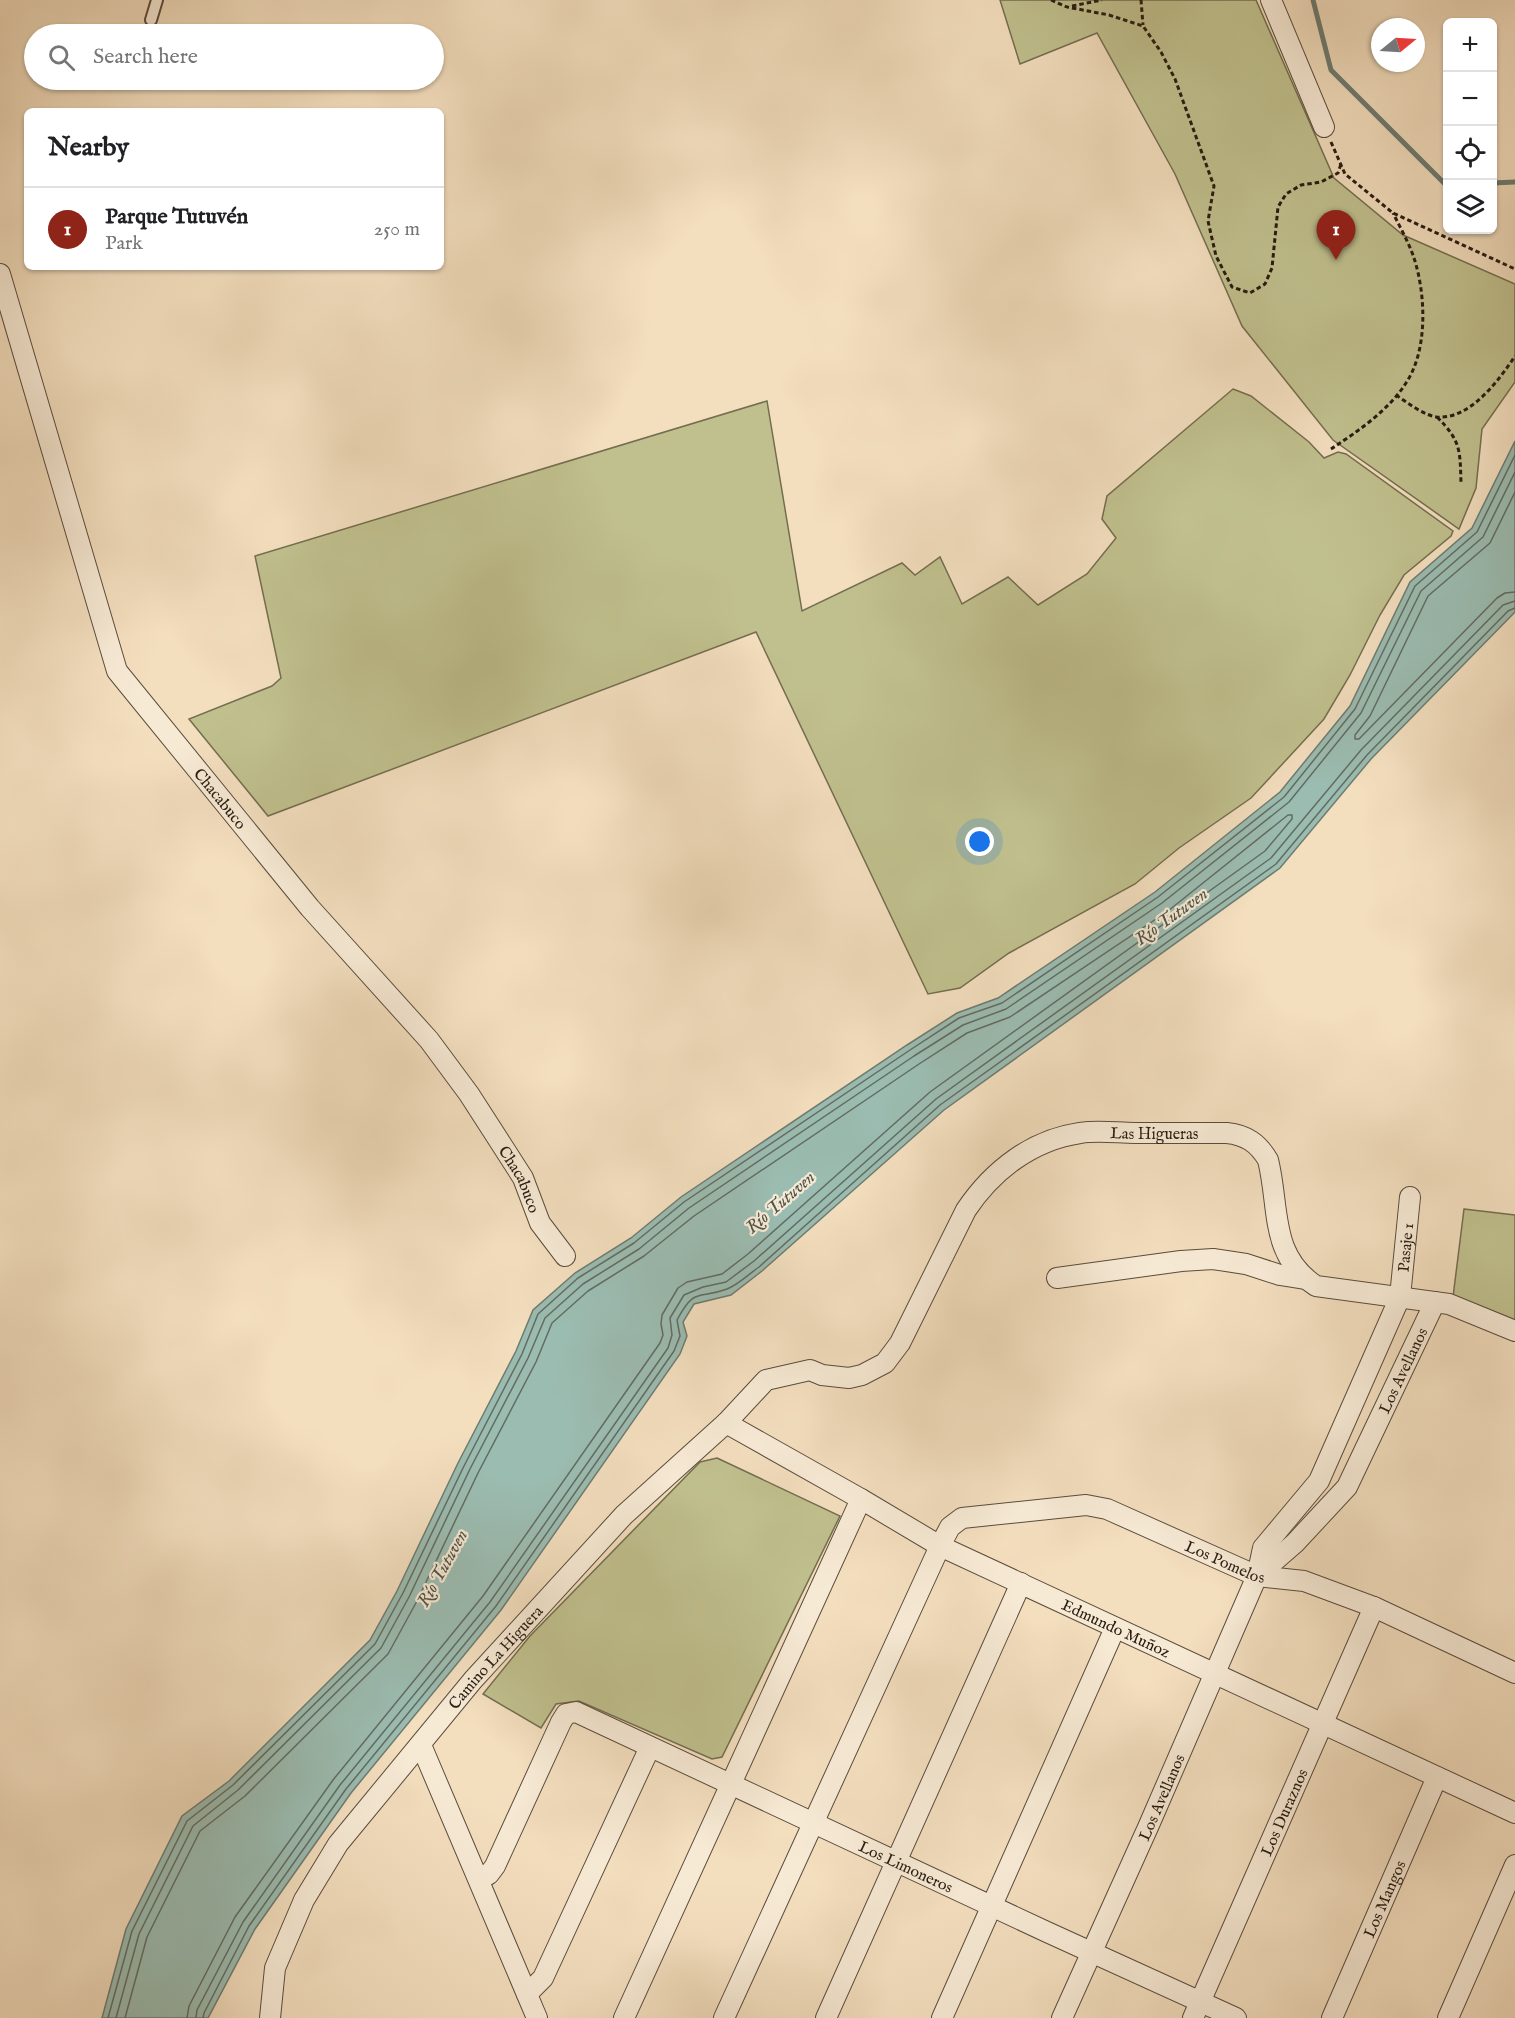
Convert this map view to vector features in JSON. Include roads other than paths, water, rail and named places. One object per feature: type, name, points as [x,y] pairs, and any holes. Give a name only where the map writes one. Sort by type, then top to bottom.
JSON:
[{"type":"street","points":[[1271,0],[1324,127]]},
{"type":"street","name":"Chacabuco","points":[[0,274],[7,324],[117,671],[310,908],[429,1040],[498,1138],[523,1178],[540,1222],[565,1256]]},
{"type":"street","name":"Las Higueras","points":[[810,1370],[822,1375],[849,1378],[862,1375],[885,1363],[900,1343],[966,1210],[977,1194],[1017,1157],[1049,1141],[1083,1132],[1227,1133],[1247,1137],[1255,1143],[1268,1160],[1282,1244],[1290,1262],[1305,1279]]},
{"type":"street","name":"Pasaje 1","points":[[1400,1297],[1410,1197]]},
{"type":"street","points":[[1057,1278],[1181,1261],[1213,1259],[1246,1264],[1280,1275],[1305,1279],[1316,1286],[1435,1302],[1467,1309],[1515,1331]]},
{"type":"street","name":"Los Avellanos","points":[[1062,2018],[1257,1576],[1263,1548],[1319,1480],[1400,1297]]},
{"type":"street","name":"Los Avellanos","points":[[1257,1576],[1295,1543],[1347,1487],[1435,1302]]},
{"type":"street","name":"Camino La Higuera","points":[[270,2018],[275,1968],[304,1900],[338,1844],[473,1680],[624,1515],[726,1424],[765,1380],[810,1370]]},
{"type":"street","name":"Edmundo Muñoz","points":[[726,1424],[940,1546],[1515,1814]]},
{"type":"street","points":[[624,2018],[861,1499]]},
{"type":"street","name":"Los Pomelos","points":[[724,2018],[940,1546],[950,1527],[962,1518],[1086,1505],[1107,1509],[1257,1576],[1304,1581],[1374,1607],[1515,1672]]},
{"type":"street","points":[[826,2018],[1021,1583]]},
{"type":"street","name":"Los Duraznos","points":[[1197,2010],[1374,1607]]},
{"type":"street","points":[[942,2018],[1115,1628]]},
{"type":"street","name":"Los Limoneros","points":[[479,1880],[489,1874],[495,1866],[561,1722],[566,1714],[576,1712],[1092,1953],[1197,2010],[1236,2018]]},
{"type":"street","points":[[421,1745],[537,2018]]},
{"type":"street","points":[[527,1994],[543,1978],[650,1747]]},
{"type":"street","name":"Los Mangos","points":[[1332,2018],[1437,1777]]},
{"type":"street","points":[[1448,2018],[1515,1865]]},
{"type":"lane","points":[[151,20],[158,0]]},
{"type":"water","name":"Río Tutuven","points":[[1515,441],[1515,612],[1371,759],[1280,868],[944,1110],[762,1271],[731,1295],[694,1304],[683,1322],[687,1336],[680,1354],[501,1610],[351,1793],[255,1929],[208,2018],[102,2018],[126,1929],[182,1816],[229,1781],[370,1640],[397,1591],[458,1463],[516,1351],[533,1310],[575,1273],[631,1238],[681,1197],[907,1045],[957,1013],[998,998],[1155,892],[1280,792],[1350,706],[1410,582],[1472,528]]},
{"type":"waterway","points":[[1313,0],[1331,70],[1443,182]]},
{"type":"waterway","points":[[1497,183],[1515,182]]},
{"type":"place","name":"Parque Tutuvén","points":[[1336,260]]}]
